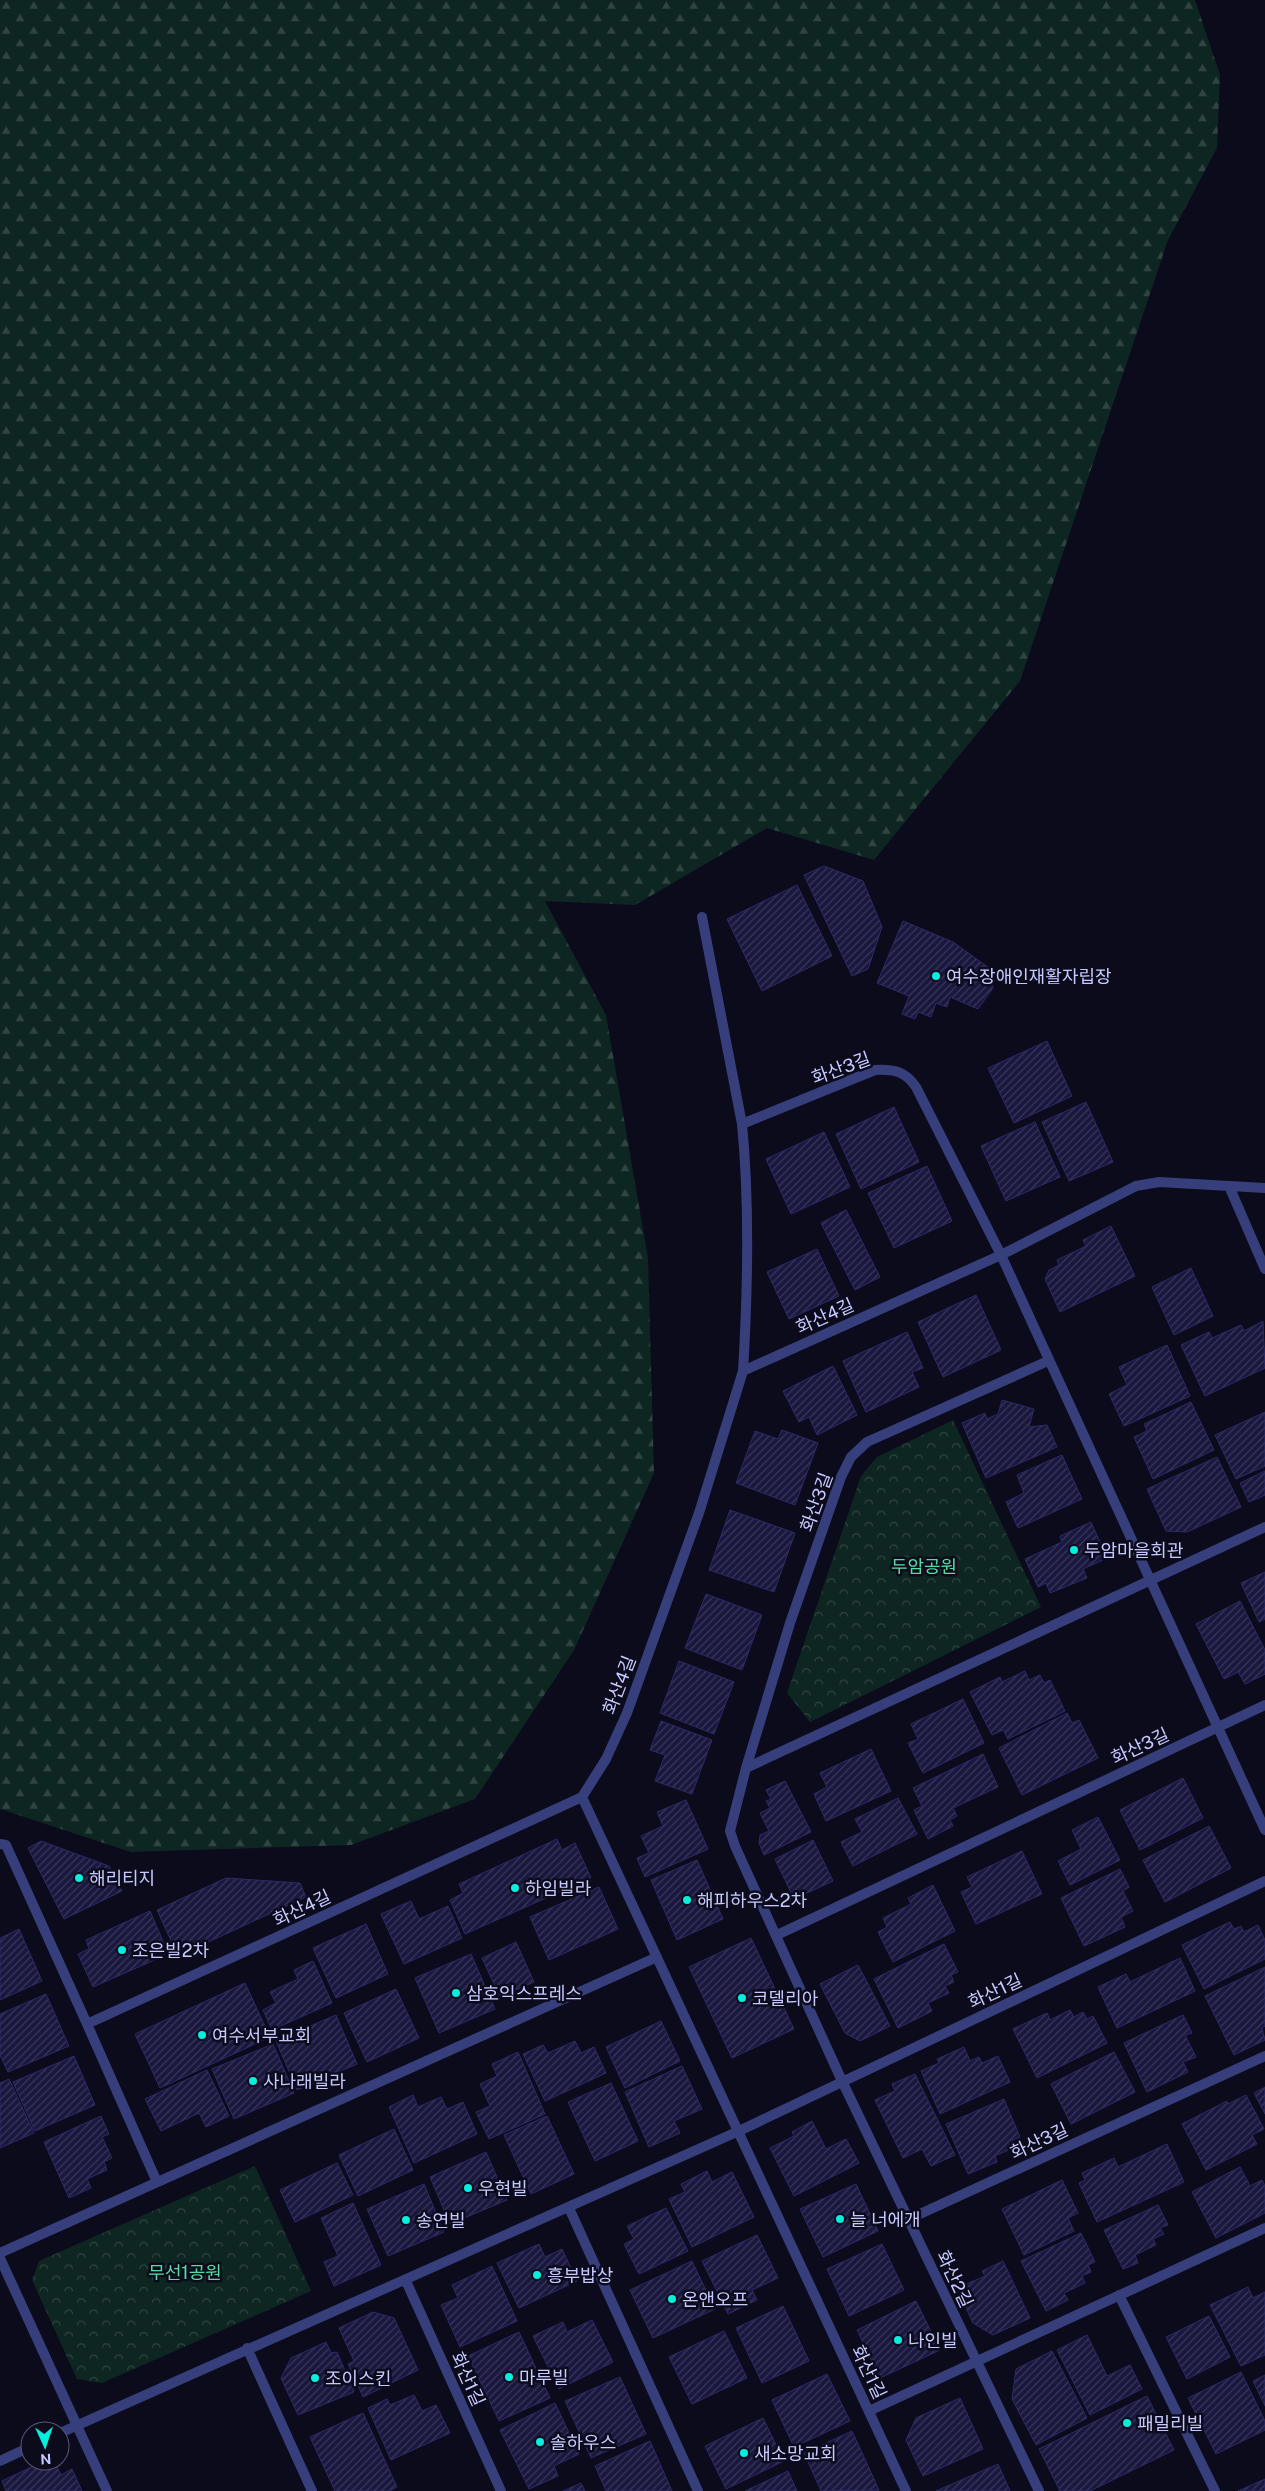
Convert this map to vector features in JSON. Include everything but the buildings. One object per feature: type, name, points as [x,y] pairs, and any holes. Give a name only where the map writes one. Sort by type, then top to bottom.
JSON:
[{"type":"street","points":[[702,917],[742,1124],[748,1215],[747,1305],[743,1371]]},
{"type":"street","name":"화산3길","points":[[742,1124],[875,1070],[900,1071],[916,1087],[1001,1255],[1048,1361],[1265,1830]]},
{"type":"street","name":"화산4길","points":[[87,2024],[582,1797],[606,1759],[627,1713],[699,1513],[743,1371],[1001,1255],[1136,1186],[1158,1182],[1265,1188]]},
{"type":"street","points":[[1229,1186],[1265,1269]]},
{"type":"street","name":"화산3길","points":[[842,2081],[735,1846],[730,1831],[746,1768],[790,1623],[841,1477],[851,1457],[867,1442],[1048,1361]]},
{"type":"street","points":[[746,1768],[1265,1527]]},
{"type":"street","points":[[1218,1727],[1265,1705]]},
{"type":"street","name":"화산3길","points":[[777,1935],[1218,1727]]},
{"type":"street","points":[[582,1797],[739,2131]]},
{"type":"street","points":[[0,1844],[6,1845],[157,2182]]},
{"type":"street","name":"화산1길","points":[[70,2428],[247,2348],[406,2281],[739,2131],[1265,1881]]},
{"type":"street","points":[[0,2253],[658,1957]]},
{"type":"street","name":"화산3길","points":[[909,2219],[1265,2056]]},
{"type":"street","name":"화산2길","points":[[842,2081],[1039,2491]]},
{"type":"street","name":"화산1길","points":[[739,2131],[906,2491]]},
{"type":"street","points":[[570,2208],[698,2491]]},
{"type":"street","points":[[869,2411],[1265,2228]]},
{"type":"street","points":[[0,2258],[107,2491]]},
{"type":"street","name":"화산1길","points":[[406,2281],[501,2491]]},
{"type":"street","points":[[1119,2295],[1215,2491]]},
{"type":"street","points":[[247,2348],[312,2491]]},
{"type":"street","points":[[0,2462],[20,2452]]},
{"type":"green space","points":[[0,0],[1195,0],[1220,75],[1217,148],[1168,240],[1020,681],[874,860],[767,828],[635,905],[545,901],[606,1015],[648,1258],[654,1473],[574,1650],[475,1799],[351,1845],[131,1852],[0,1809]]},
{"type":"green space","name":"두암공원","points":[[953,1420],[1041,1607],[810,1722],[787,1693],[861,1476],[877,1457]]},
{"type":"green space","name":"무선1공원","points":[[255,2166],[311,2291],[102,2383],[77,2379],[32,2280],[39,2261]]},
{"type":"place","name":"여수장애인재활자립장","points":[[936,976]]},
{"type":"place","name":"두암마을회관","points":[[1074,1550]]},
{"type":"place","name":"해리티지","points":[[79,1878]]},
{"type":"place","name":"하임빌라","points":[[515,1888]]},
{"type":"place","name":"해피하우스2차","points":[[687,1900]]},
{"type":"place","name":"조은빌2차","points":[[122,1950]]},
{"type":"place","name":"삼호익스프레스","points":[[456,1993]]},
{"type":"place","name":"코델리아","points":[[742,1998]]},
{"type":"place","name":"여수서부교회","points":[[202,2035]]},
{"type":"place","name":"사나래빌라","points":[[253,2081]]},
{"type":"place","name":"우현빌","points":[[468,2188]]},
{"type":"place","name":"늘 너에개","points":[[840,2219]]},
{"type":"place","name":"송연빌","points":[[406,2220]]},
{"type":"place","name":"흥부밥상","points":[[537,2275]]},
{"type":"place","name":"온앤오프","points":[[672,2299]]},
{"type":"place","name":"나인빌","points":[[898,2340]]},
{"type":"place","name":"마루빌","points":[[509,2377]]},
{"type":"place","name":"조이스킨","points":[[315,2378]]},
{"type":"place","name":"패밀리빌","points":[[1127,2423]]},
{"type":"place","name":"솔하우스","points":[[540,2442]]},
{"type":"place","name":"새소망교회","points":[[744,2453]]}]
